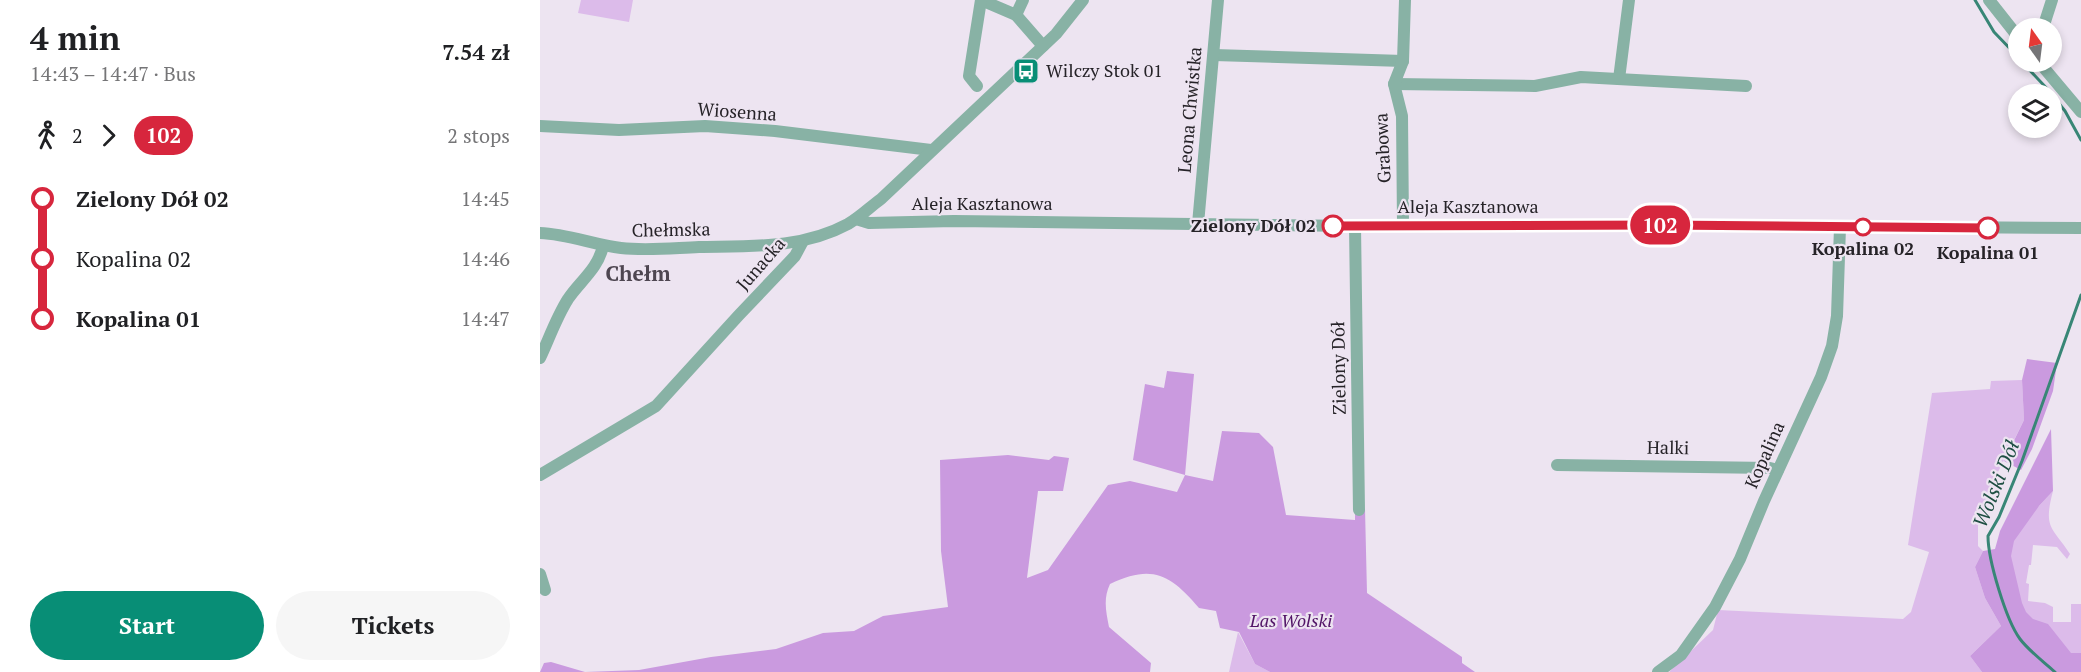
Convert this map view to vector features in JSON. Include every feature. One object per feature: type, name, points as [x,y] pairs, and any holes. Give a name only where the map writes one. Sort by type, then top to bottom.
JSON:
[{"type":"street","points":[[977,86],[969,76],[981,0],[1016,15],[1043,46]]},
{"type":"street","points":[[1016,15],[1023,0]]},
{"type":"street","name":"Junacka","points":[[540,475],[656,406],[795,256],[803,241],[838,229],[856,219],[881,199],[1061,29],[1083,0]]},
{"type":"street","name":"Leona Chwistka","points":[[1198,224],[1218,0]]},
{"type":"street","points":[[1405,0],[1402,61],[1394,84],[1535,86],[1581,77],[1746,86]]},
{"type":"street","points":[[1619,79],[1629,0]]},
{"type":"street","points":[[1989,0],[2008,24]]},
{"type":"street","points":[[2046,18],[2052,0]]},
{"type":"street","points":[[1214,55],[1402,61]]},
{"type":"street","points":[[2047,72],[2081,112]]},
{"type":"street","name":"Grabowa","points":[[1394,84],[1402,116],[1403,225]]},
{"type":"street","name":"Wiosenna","points":[[540,126],[619,130],[705,126],[775,131],[931,150]]},
{"type":"street","name":"Aleja Kasztanowa","points":[[856,219],[869,223],[954,221],[1355,226],[2081,228]]},
{"type":"street","name":"Zielony Dół","points":[[1355,226],[1359,510]]},
{"type":"street","name":"Kopalina","points":[[1658,672],[1681,655],[1714,607],[1740,559],[1821,377],[1832,346],[1837,316],[1840,227]]},
{"type":"street","name":"Chełmska","points":[[540,233],[561,235],[603,246],[640,250],[775,246],[803,241]]},
{"type":"street","points":[[540,358],[552,328],[568,298],[596,265],[603,246]]},
{"type":"street","name":"Halki","points":[[1557,465],[1770,468],[1778,470]]},
{"type":"street","points":[[540,574],[545,590]]},
{"type":"shaded area","points":[[581,0],[633,0],[629,22],[578,13]]},
{"type":"shaded area","points":[[2022,380],[2024,420],[1992,484],[1978,526],[1978,546],[1983,551],[1975,567],[1985,598],[2001,626],[1970,656],[1982,672],[1669,672],[1713,630],[1718,610],[1903,619],[1911,612],[1929,552],[1908,545],[1932,393],[1990,389],[1991,381]]},
{"type":"shaded area","points":[[2053,491],[2049,520],[2054,532],[2070,554],[2067,559],[2057,547],[2033,545],[2026,583],[2029,584],[2028,601],[2045,603],[2053,607],[2053,622],[2071,622],[2071,604],[2081,604],[2081,653],[2072,654],[2081,672],[1989,672],[2006,630],[2000,531],[2039,506]]},
{"type":"shaded area","points":[[1238,632],[1255,664],[1270,672],[1229,672]]},
{"type":"green space","points":[[2027,359],[2057,363],[2053,391],[2032,449],[2021,470],[2004,461],[2024,420],[2022,380]]},
{"type":"green space","points":[[1167,371],[1194,374],[1185,475],[1133,460],[1145,384],[1164,388]]},
{"type":"green space","points":[[2051,429],[2053,491],[2039,506],[2014,541],[2011,556],[2026,612],[2033,619],[2048,624],[2071,653],[2081,653],[2081,672],[1982,672],[1970,656],[2001,626],[1985,598],[1975,567],[1983,551],[1995,549],[2000,531]]},
{"type":"green space","name":"Las Wolski","points":[[1222,431],[1259,433],[1273,447],[1286,515],[1355,520],[1355,506],[1365,509],[1367,593],[1462,657],[1462,663],[1475,672],[1270,672],[1255,664],[1239,632],[1220,628],[1216,611],[1199,608],[1189,596],[1169,580],[1149,574],[1125,578],[1110,584],[1106,595],[1106,605],[1109,627],[1151,663],[1150,672],[585,672],[639,670],[711,657],[776,649],[823,633],[854,631],[883,616],[948,607],[941,551],[940,460],[1008,455],[1049,460],[1054,456],[1069,458],[1063,491],[1038,491],[1027,578],[1048,570],[1108,485],[1130,481],[1177,492],[1185,475],[1213,481]]},
{"type":"green space","points":[[551,662],[585,672],[540,672],[544,663]]},
{"type":"waterway","points":[[1975,0],[1994,32],[2008,47]]},
{"type":"waterway","points":[[2031,72],[2043,84]]},
{"type":"waterway","points":[[2062,107],[2081,140]]},
{"type":"waterway","name":"Wolski Dół","points":[[2055,672],[2020,639],[2009,618],[1994,574],[1988,536],[1999,517],[2022,461],[2081,295]]},
{"type":"bus line","name":"102","points":[[1333,226],[1661,225],[1988,228]]},
{"type":"place","name":"Wilczy Stok 01","points":[[1026,71]]},
{"type":"place","name":"Zielony Dół 02","points":[[1333,226]]},
{"type":"place","name":"Kopalina 02","points":[[1863,227]]},
{"type":"place","name":"Kopalina 01","points":[[1988,228]]},
{"type":"district","name":"Chełm","points":[[638,274]]}]
